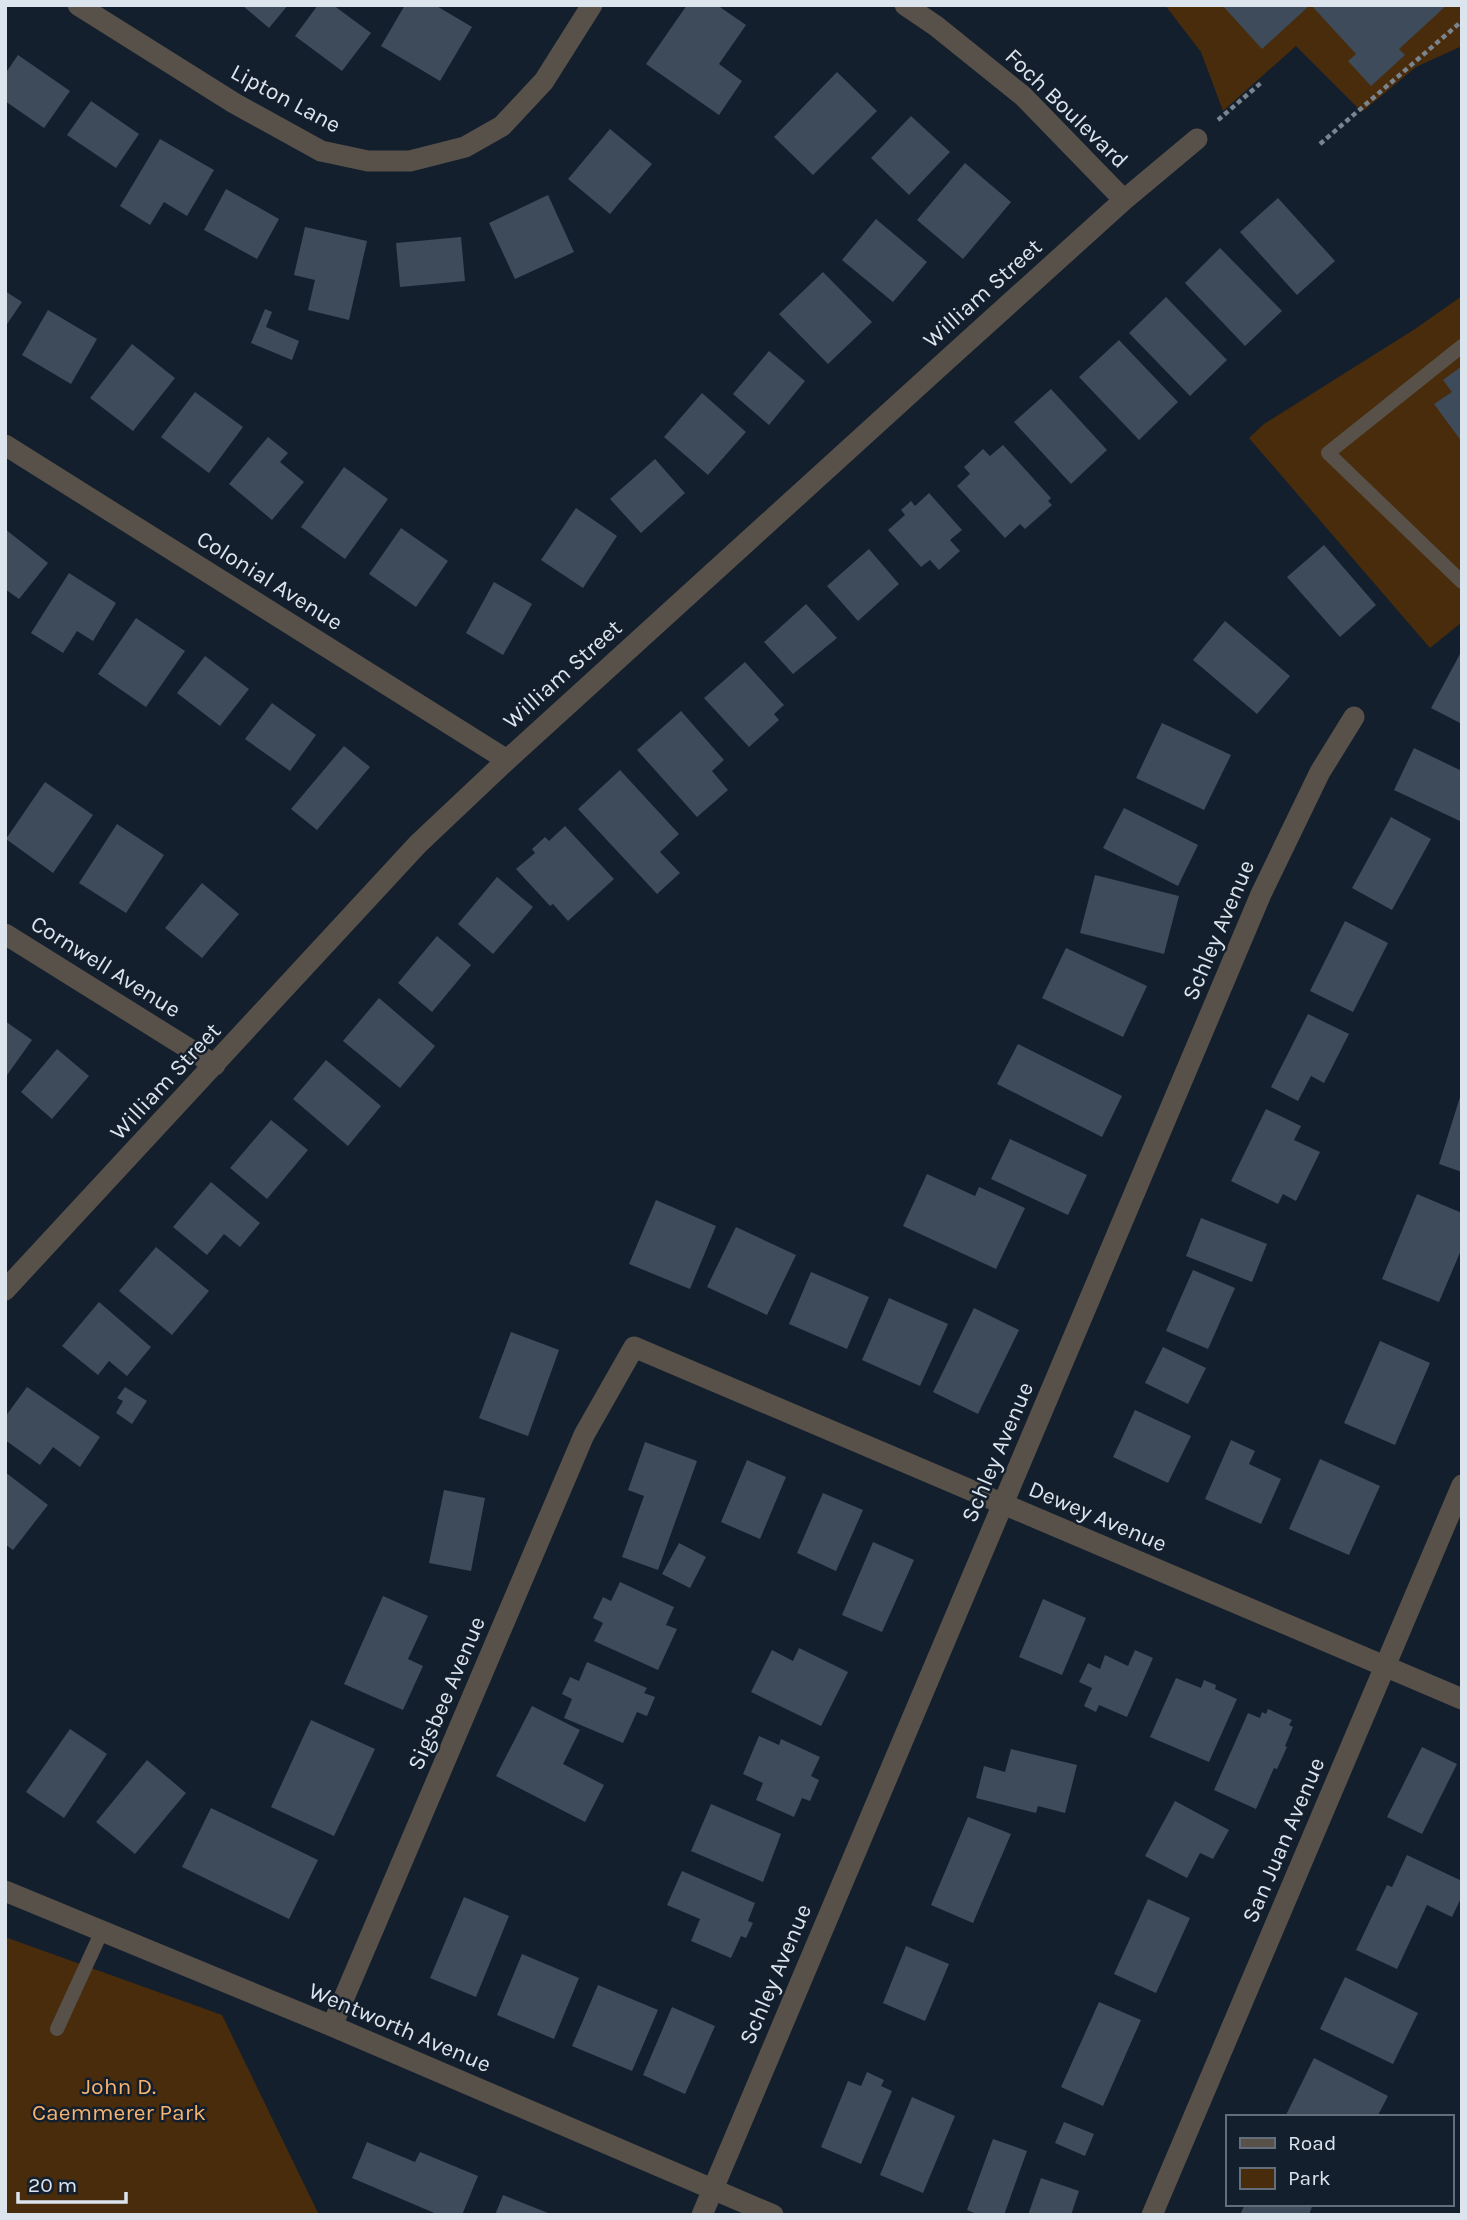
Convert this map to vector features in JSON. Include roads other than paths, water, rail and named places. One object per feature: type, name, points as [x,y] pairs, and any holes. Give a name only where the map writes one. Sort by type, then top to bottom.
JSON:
[{"type":"street","name":"Lipton Lane","points":[[78,5],[234,103],[321,151],[368,160],[410,161],[465,147],[502,126],[544,81],[592,5]]},
{"type":"street","name":"Foch Boulevard","points":[[905,5],[936,26],[1023,96],[1124,200]]},
{"type":"street","name":"William Street","points":[[5,1290],[418,845],[507,760],[1124,200],[1197,139]]},
{"type":"street","name":"Colonial Avenue","points":[[5,445],[507,760]]},
{"type":"street","name":"Schley Avenue","points":[[702,2215],[1261,894],[1320,772],[1353,717]]},
{"type":"street","name":"Cornwell Avenue","points":[[5,934],[215,1065]]},
{"type":"street","name":"Dewey Avenue","points":[[614,1382],[634,1347],[1462,1699]]},
{"type":"street","name":"Sigsbee Avenue","points":[[332,2026],[584,1435],[614,1382]]},
{"type":"street","name":"San Juan Avenue","points":[[1152,2215],[1462,1485]]},
{"type":"street","name":"Wentworth Avenue","points":[[5,1891],[332,2026],[773,2215]]},
{"type":"lane","points":[[1462,346],[1328,453],[1462,582]]},
{"type":"lane","points":[[57,2029],[102,1931]]},
{"type":"park label","name":"John D. Caemmerer Park","points":[[119,2099]]}]
